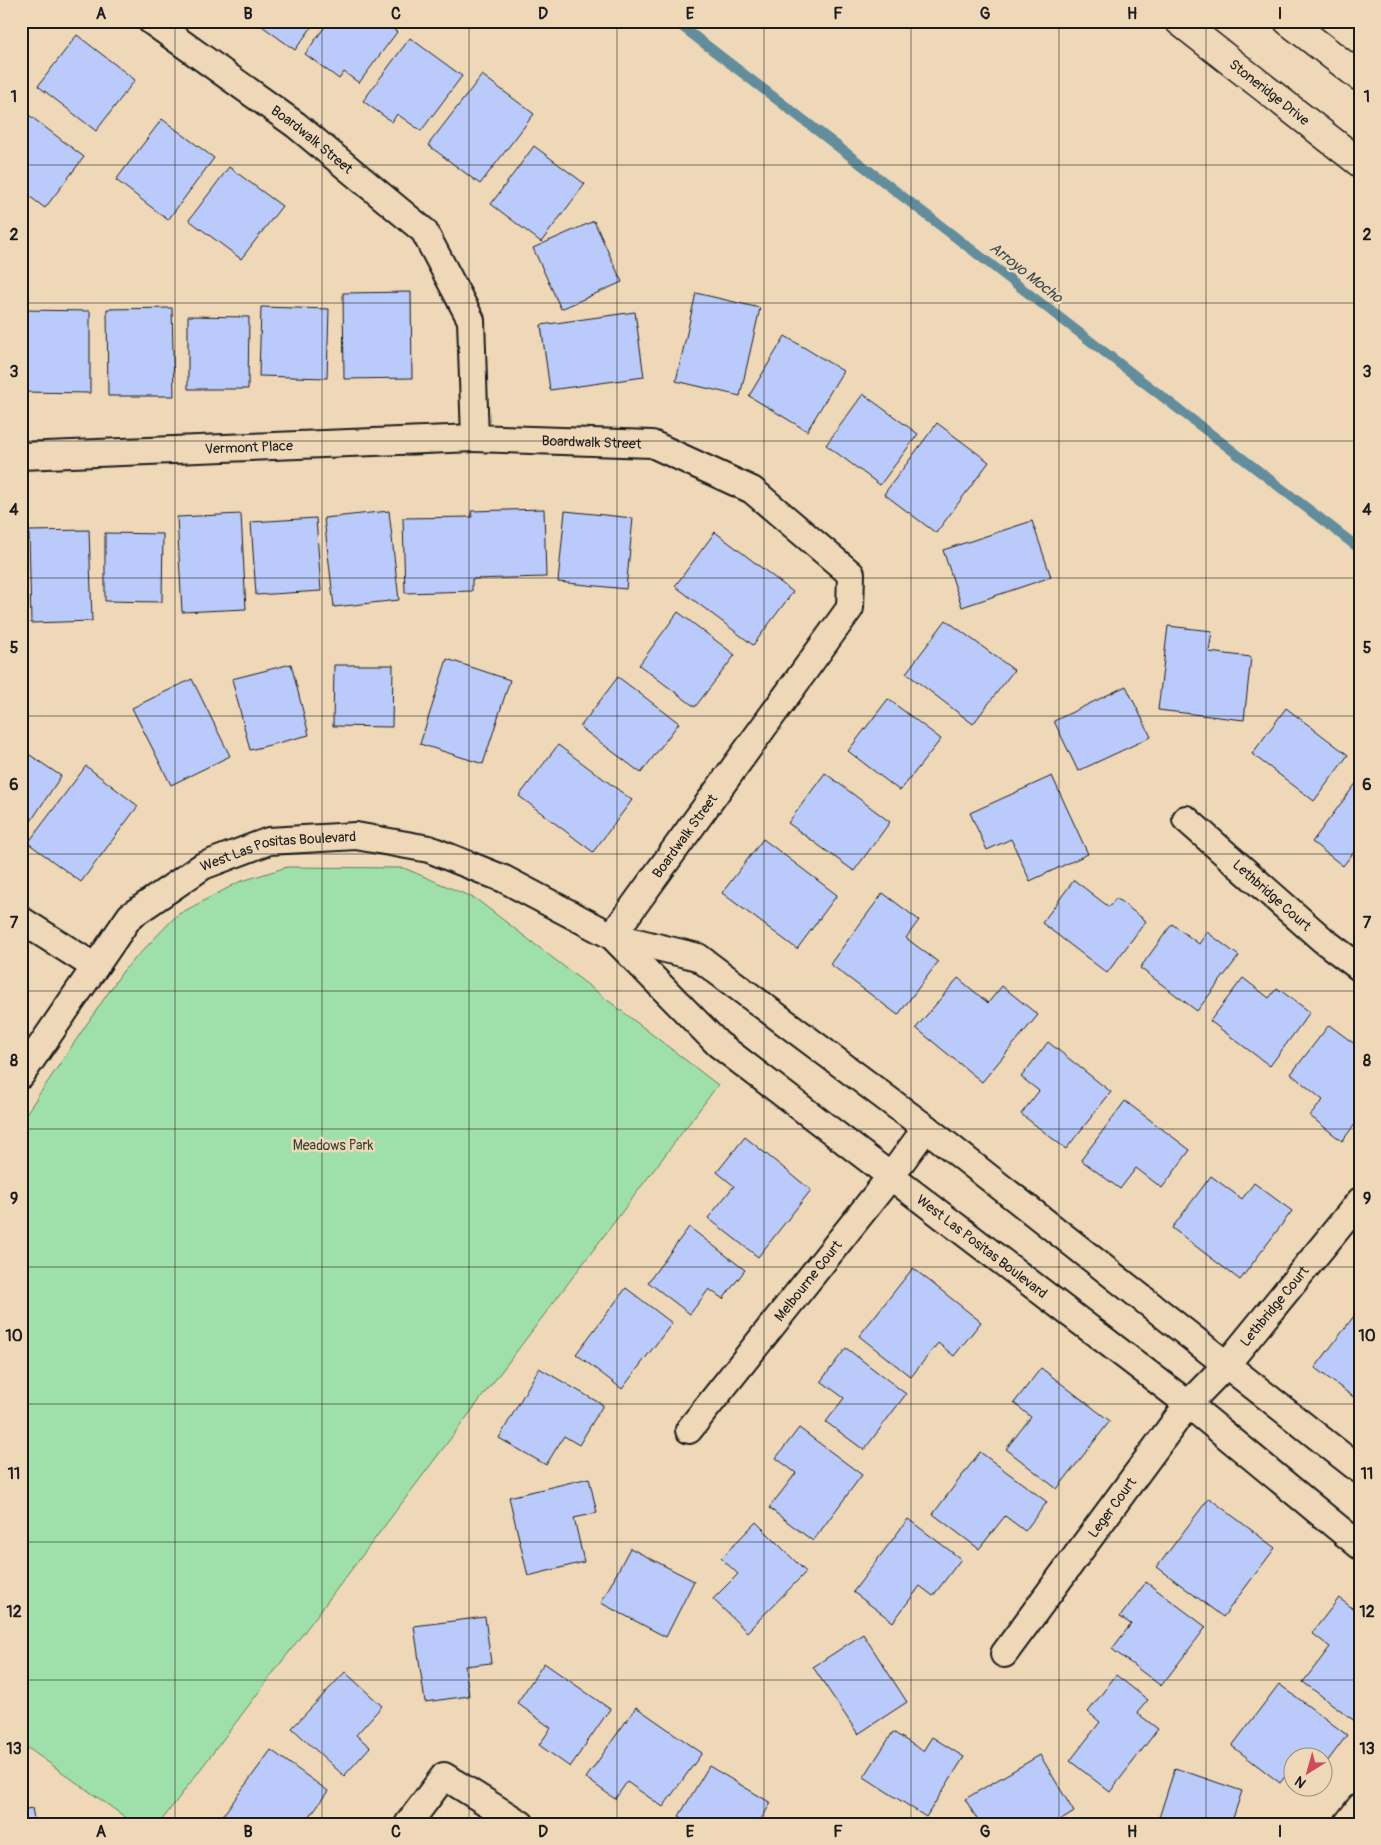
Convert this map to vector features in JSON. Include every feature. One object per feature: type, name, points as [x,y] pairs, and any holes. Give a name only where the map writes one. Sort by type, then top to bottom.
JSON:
[{"type":"main road","name":"Stoneridge Drive","points":[[1179,21],[1360,163]]},
{"type":"main road","points":[[1288,21],[1360,77]]},
{"type":"street","name":"Boardwalk Street","points":[[151,21],[296,124],[424,231],[471,320],[475,438],[652,444],[752,490],[851,574],[850,608],[612,936]]},
{"type":"street","name":"Vermont Place","points":[[21,456],[475,438]]},
{"type":"street","name":"Lethbridge Court","points":[[1186,819],[1323,940],[1360,968]]},
{"type":"street","name":"West Las Positas Boulevard","points":[[21,1075],[130,916],[203,866],[269,841],[356,836],[429,850],[504,879],[612,936],[698,957],[926,1128],[1360,1470]]},
{"type":"street","points":[[21,920],[95,966]]},
{"type":"street","name":"West Las Positas Boulevard","points":[[612,936],[718,1044],[1188,1404],[1360,1546]]},
{"type":"street","name":"Melbourne Court","points":[[688,1430],[891,1176],[926,1128]]},
{"type":"street","name":"Lethbridge Court","points":[[1226,1365],[1360,1200]]},
{"type":"street","name":"Leger Court","points":[[1004,1654],[1188,1404],[1226,1365]]},
{"type":"street","points":[[408,1824],[444,1776],[520,1824]]},
{"type":"street","points":[[1347,1824],[1360,1808]]},
{"type":"green space","name":"Meadows Park","points":[[287,867],[404,868],[476,899],[718,1085],[159,1824],[135,1824],[21,1743],[21,1121],[123,971],[177,915],[239,882]]},
{"type":"building","points":[[255,21],[316,21],[295,50]]},
{"type":"building","points":[[329,21],[382,21],[397,32],[359,83],[344,72],[339,79],[305,54]]},
{"type":"building","points":[[77,35],[135,80],[96,131],[38,86]]},
{"type":"building","points":[[410,38],[462,76],[421,131],[397,114],[392,122],[363,101]]},
{"type":"building","points":[[482,75],[534,114],[480,184],[428,145]]},
{"type":"building","points":[[21,109],[84,157],[45,208],[21,190]]},
{"type":"building","points":[[162,119],[214,158],[168,220],[116,180]]},
{"type":"building","points":[[534,146],[585,184],[541,242],[491,204]]},
{"type":"building","points":[[229,167],[282,206],[241,259],[189,220]]},
{"type":"building","points":[[594,221],[622,282],[561,309],[533,248]]},
{"type":"building","points":[[411,292],[412,378],[344,379],[343,293]]},
{"type":"building","points":[[696,293],[760,308],[740,396],[676,381]]},
{"type":"building","points":[[261,307],[329,309],[327,378],[259,376]]},
{"type":"building","points":[[172,308],[174,396],[108,396],[107,309]]},
{"type":"building","points":[[23,310],[90,311],[90,393],[23,392]]},
{"type":"building","points":[[635,312],[644,377],[550,390],[541,325]]},
{"type":"building","points":[[188,316],[249,317],[248,389],[188,389]]},
{"type":"building","points":[[785,336],[843,371],[807,431],[749,396]]},
{"type":"building","points":[[863,394],[918,434],[880,485],[826,445]]},
{"type":"building","points":[[937,423],[989,462],[936,533],[884,494]]},
{"type":"building","points":[[544,509],[546,577],[472,579],[472,591],[405,593],[403,518],[472,517],[471,511]]},
{"type":"building","points":[[389,511],[399,600],[334,607],[324,518]]},
{"type":"building","points":[[565,511],[633,518],[626,589],[558,582]]},
{"type":"building","points":[[241,514],[246,609],[182,612],[177,517]]},
{"type":"building","points":[[316,518],[321,591],[256,595],[251,522]]},
{"type":"building","points":[[1032,521],[1051,577],[962,607],[943,550]]},
{"type":"building","points":[[89,530],[92,621],[31,623],[29,531]]},
{"type":"building","points":[[715,532],[793,592],[753,645],[675,586]]},
{"type":"building","points":[[105,533],[163,534],[162,602],[105,601]]},
{"type":"building","points":[[678,612],[735,655],[695,707],[639,665]]},
{"type":"building","points":[[946,620],[1014,670],[973,724],[906,673]]},
{"type":"building","points":[[1168,626],[1212,631],[1209,652],[1251,657],[1244,720],[1158,710]]},
{"type":"building","points":[[447,659],[510,680],[483,764],[420,744]]},
{"type":"building","points":[[291,664],[309,735],[250,750],[232,679]]},
{"type":"building","points":[[334,665],[393,665],[392,727],[333,726]]},
{"type":"building","points":[[618,677],[679,723],[641,773],[580,727]]},
{"type":"building","points":[[192,679],[230,756],[171,785],[132,708]]},
{"type":"building","points":[[1126,686],[1151,737],[1078,771],[1054,721]]},
{"type":"building","points":[[888,699],[941,739],[900,791],[848,751]]},
{"type":"building","points":[[1286,708],[1348,755],[1314,801],[1252,754]]},
{"type":"building","points":[[558,745],[632,800],[593,852],[519,796]]},
{"type":"building","points":[[21,749],[61,776],[23,833],[21,832]]},
{"type":"building","points":[[86,766],[138,806],[81,882],[28,843]]},
{"type":"building","points":[[825,773],[890,822],[854,871],[788,823]]},
{"type":"building","points":[[1052,776],[1088,854],[1030,881],[1011,839],[987,850],[970,813]]},
{"type":"building","points":[[1360,778],[1360,850],[1357,848],[1343,866],[1312,842]]},
{"type":"building","points":[[763,839],[837,895],[797,949],[722,893]]},
{"type":"building","points":[[1074,880],[1109,907],[1116,898],[1146,921],[1107,973],[1042,923]]},
{"type":"building","points":[[883,893],[919,920],[906,938],[938,962],[898,1015],[830,964]]},
{"type":"building","points":[[1172,924],[1199,944],[1207,932],[1239,956],[1197,1011],[1140,968]]},
{"type":"building","points":[[958,978],[988,1003],[1002,986],[1038,1015],[982,1082],[916,1028]]},
{"type":"building","points":[[1243,978],[1269,998],[1277,988],[1310,1012],[1270,1066],[1210,1021]]},
{"type":"building","points":[[1329,1025],[1360,1048],[1360,1118],[1342,1141],[1310,1116],[1323,1100],[1291,1074]]},
{"type":"building","points":[[1048,1042],[1111,1092],[1066,1149],[1021,1114],[1039,1091],[1021,1077]]},
{"type":"building","points":[[1125,1101],[1190,1150],[1162,1188],[1136,1168],[1120,1189],[1081,1160]]},
{"type":"building","points":[[745,1137],[811,1190],[758,1257],[708,1218],[734,1186],[717,1172]]},
{"type":"building","points":[[1211,1176],[1242,1199],[1254,1183],[1292,1211],[1240,1280],[1172,1228]]},
{"type":"building","points":[[689,1227],[745,1270],[723,1299],[709,1289],[690,1314],[648,1282]]},
{"type":"building","points":[[913,1268],[981,1322],[954,1356],[938,1343],[911,1377],[859,1336]]},
{"type":"building","points":[[626,1288],[672,1323],[622,1389],[576,1354]]},
{"type":"building","points":[[1360,1308],[1360,1402],[1315,1368]]},
{"type":"building","points":[[846,1348],[906,1394],[864,1450],[826,1422],[844,1398],[821,1381]]},
{"type":"building","points":[[539,1368],[603,1405],[579,1445],[564,1436],[546,1465],[499,1438]]},
{"type":"building","points":[[1041,1368],[1110,1421],[1057,1489],[1006,1449],[1031,1417],[1014,1403]]},
{"type":"building","points":[[799,1428],[862,1475],[813,1541],[769,1508],[796,1473],[776,1458]]},
{"type":"building","points":[[980,1452],[1047,1502],[1025,1531],[1005,1516],[979,1549],[933,1514]]},
{"type":"building","points":[[589,1478],[597,1513],[574,1518],[584,1562],[528,1576],[509,1497]]},
{"type":"building","points":[[1209,1498],[1275,1548],[1223,1617],[1157,1567]]},
{"type":"building","points":[[908,1519],[961,1559],[933,1596],[920,1586],[893,1622],[853,1592]]},
{"type":"building","points":[[756,1522],[806,1572],[747,1632],[713,1599],[738,1574],[721,1558]]},
{"type":"building","points":[[630,1548],[694,1581],[666,1637],[601,1603]]},
{"type":"building","points":[[1146,1582],[1206,1627],[1161,1686],[1112,1649],[1131,1624],[1120,1617]]},
{"type":"building","points":[[1339,1598],[1360,1614],[1360,1717],[1356,1722],[1303,1682],[1330,1647],[1312,1633]]},
{"type":"building","points":[[485,1617],[491,1663],[465,1666],[469,1696],[425,1702],[414,1626]]},
{"type":"building","points":[[863,1634],[907,1702],[858,1734],[813,1667]]},
{"type":"building","points":[[544,1663],[610,1709],[570,1767],[539,1745],[551,1728],[517,1703]]},
{"type":"building","points":[[345,1672],[382,1706],[356,1735],[370,1747],[344,1776],[292,1728]]},
{"type":"building","points":[[1116,1675],[1148,1700],[1137,1713],[1158,1729],[1110,1792],[1070,1761],[1100,1722],[1088,1712]]},
{"type":"building","points":[[1279,1684],[1347,1735],[1334,1753],[1334,1748],[1284,1748],[1284,1778],[1280,1783],[1232,1746]]},
{"type":"building","points":[[636,1707],[702,1753],[663,1807],[627,1782],[615,1799],[586,1778]]},
{"type":"building","points":[[893,1732],[923,1751],[932,1737],[964,1757],[926,1817],[864,1777]]},
{"type":"building","points":[[271,1750],[328,1791],[304,1824],[229,1824],[221,1818]]},
{"type":"building","points":[[1040,1755],[1074,1812],[1055,1824],[980,1824],[965,1799]]},
{"type":"building","points":[[709,1766],[771,1803],[758,1824],[692,1824],[679,1816]]},
{"type":"building","points":[[1175,1768],[1242,1791],[1231,1824],[1157,1824]]},
{"type":"building","points":[[32,1808],[35,1824],[21,1824],[21,1810]]},
{"type":"waterway","name":"Arroyo Mocho","points":[[675,21],[1360,549]]}]
